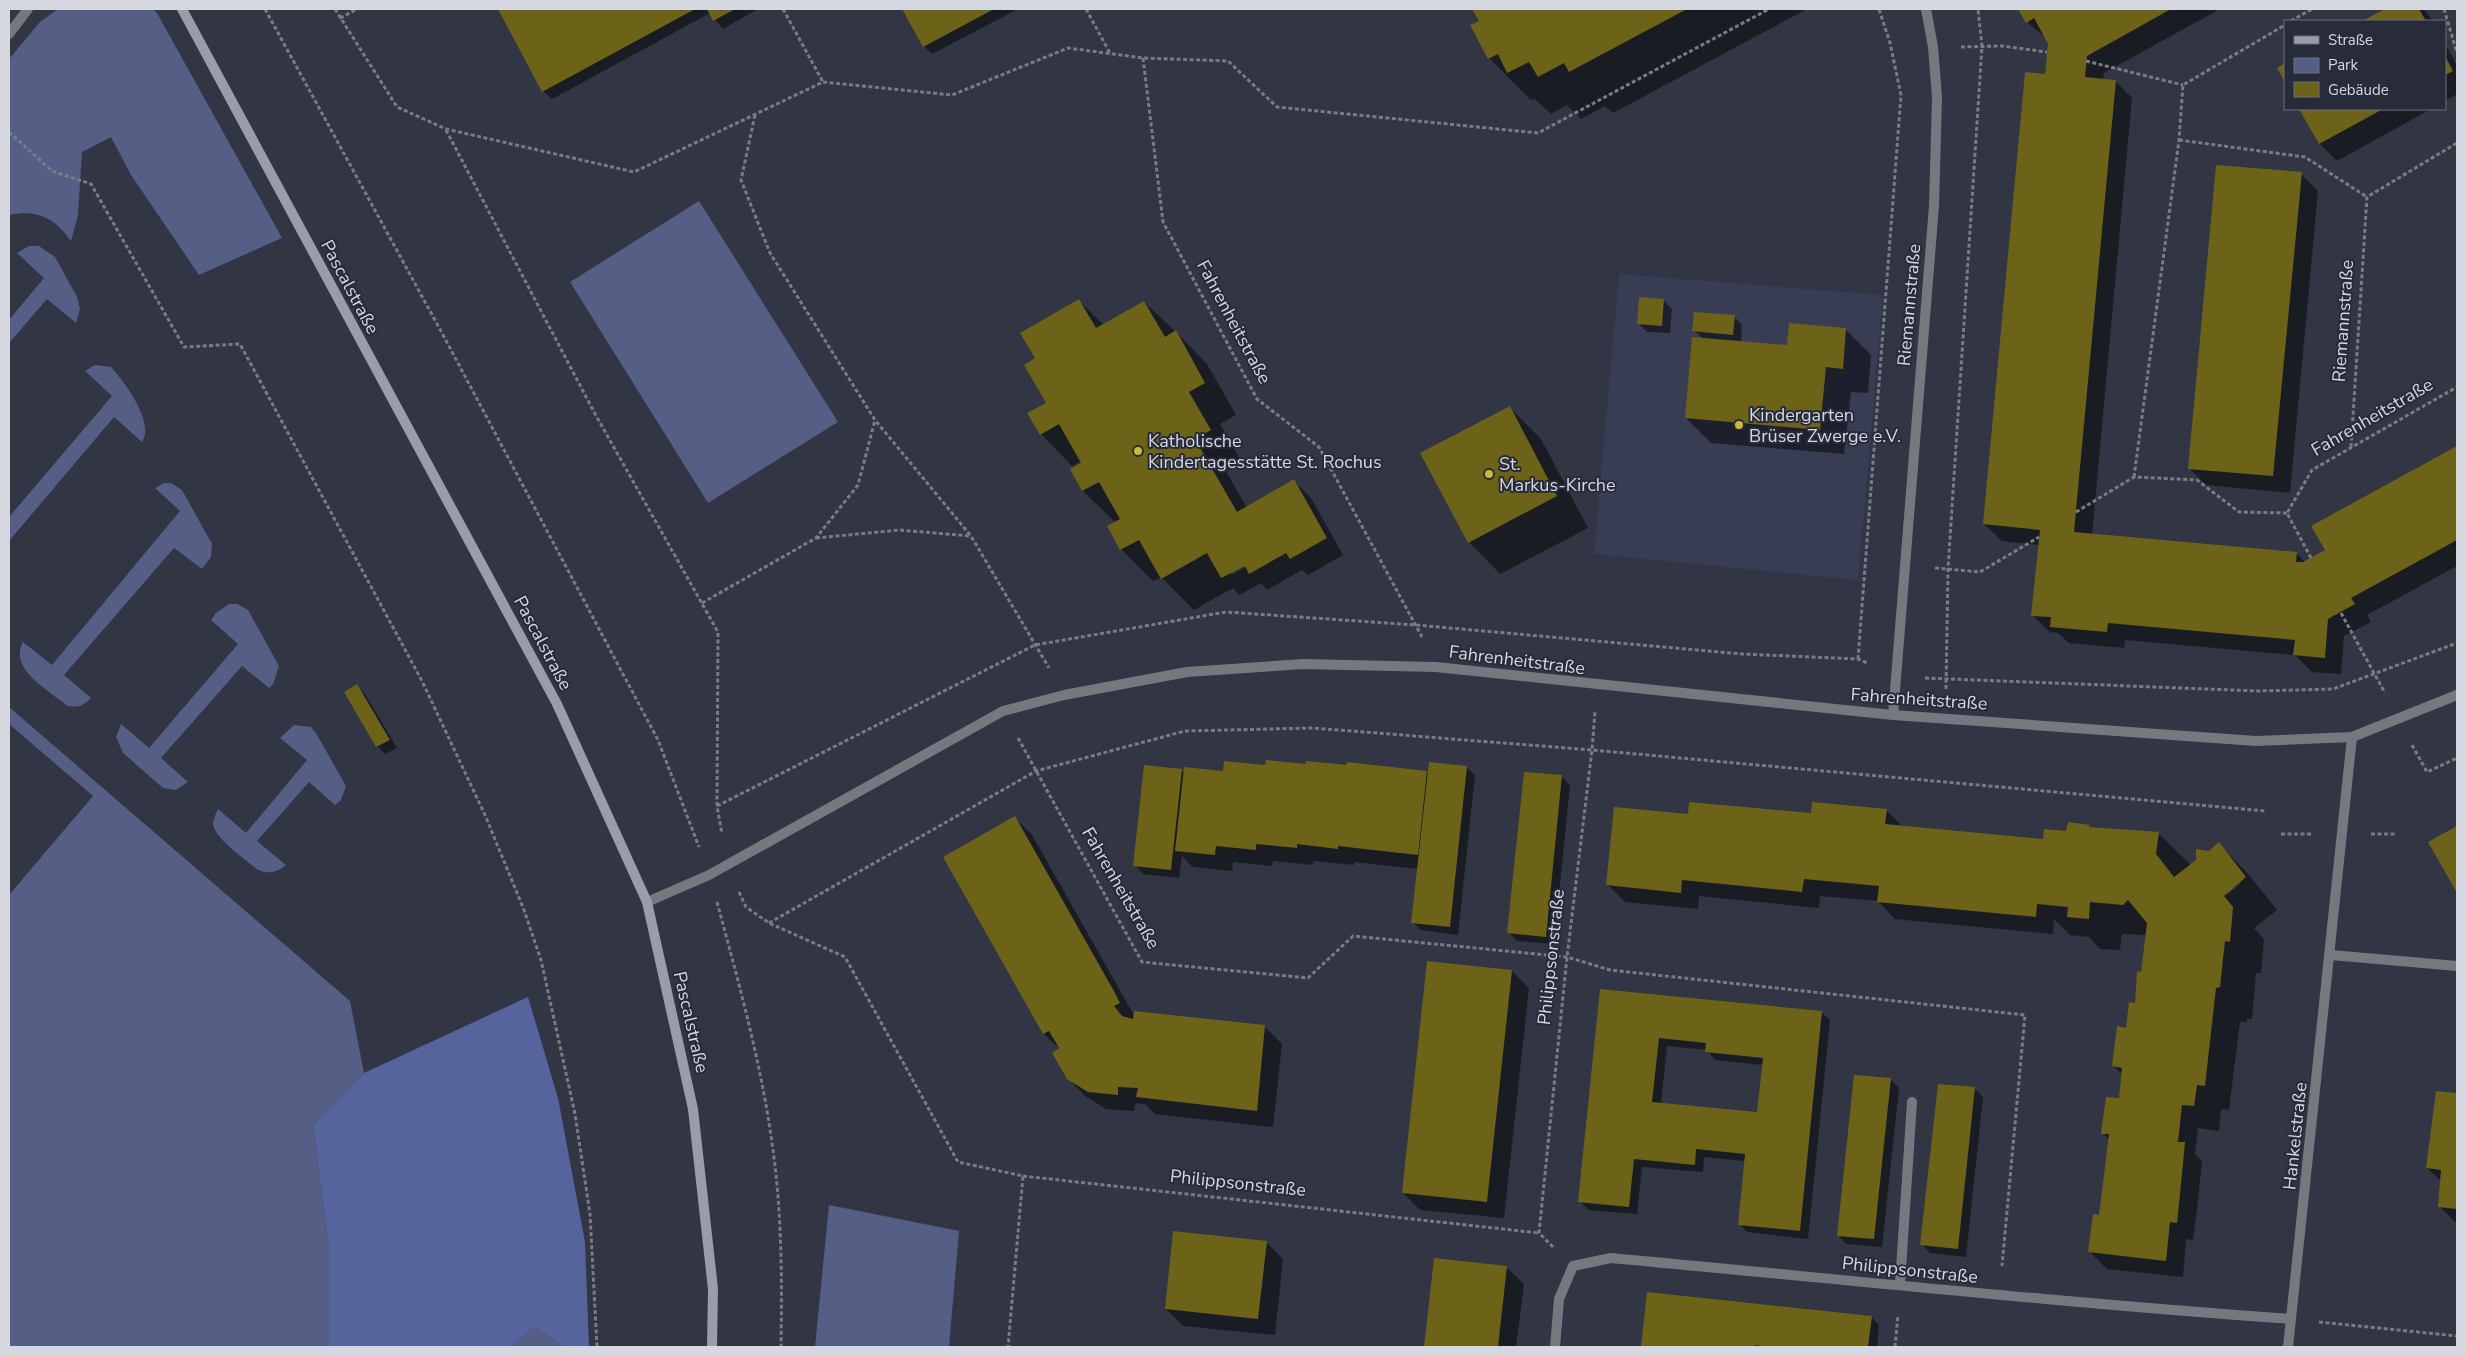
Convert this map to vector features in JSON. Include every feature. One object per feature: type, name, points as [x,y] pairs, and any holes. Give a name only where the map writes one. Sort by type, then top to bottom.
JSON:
[{"type":"street","points":[[9,34],[28,9]]},
{"type":"street","name":"Pascalstraße","points":[[182,9],[557,704],[647,902],[693,1108],[713,1289],[712,1347]]},
{"type":"street","name":"Riemannstraße","points":[[1893,715],[1934,206],[1937,97],[1933,48],[1926,9]]},
{"type":"street","name":"Fahrenheitstraße","points":[[647,902],[709,875],[1003,711],[1064,695],[1186,672],[1303,664],[1436,667],[1893,715],[2256,741],[2352,737],[2457,695]]},
{"type":"street","name":"Hankelstraße","points":[[2288,1347],[2331,955],[2352,737]]},
{"type":"street","points":[[2331,955],[2457,966]]},
{"type":"street","points":[[1900,1284],[1912,1102]]},
{"type":"street","name":"Philippsonstraße","points":[[1574,1266],[1611,1258],[1900,1284],[1999,1296],[2291,1320]]},
{"type":"street","points":[[1555,1347],[1559,1299],[1574,1266]]},
{"type":"path","points":[[265,9],[442,333],[658,740],[709,875],[750,1025],[773,1150],[782,1262],[781,1347]]},
{"type":"path","points":[[335,9],[397,107],[446,129],[634,172],[823,82],[952,94],[1068,48],[1143,58],[1228,61],[1277,107],[1538,133],[1769,9]]},
{"type":"path","points":[[340,18],[357,9]]},
{"type":"path","points":[[783,9],[823,82]]},
{"type":"path","points":[[1086,9],[1111,55]]},
{"type":"path","points":[[1858,659],[1901,95],[1890,43],[1879,9]]},
{"type":"path","points":[[1946,718],[1948,569],[1982,46],[1978,9]]},
{"type":"path","points":[[2293,20],[2312,9]]},
{"type":"path","points":[[2444,9],[2457,53]]},
{"type":"path","points":[[2086,62],[2183,85],[2284,26]]},
{"type":"path","points":[[1933,48],[2002,46],[2047,52]]},
{"type":"path","name":"Fahrenheitstraße","points":[[1143,58],[1164,222],[1257,399],[1319,447],[1416,625],[1436,667]]},
{"type":"path","points":[[2134,477],[2179,140],[2183,85]]},
{"type":"path","points":[[755,114],[741,180],[770,253],[875,420],[971,536],[1064,695]]},
{"type":"path","name":"Philippsonstraße","points":[[446,129],[594,412],[718,632],[717,806],[727,865],[746,908],[769,922],[845,957],[958,1162],[1023,1176],[1538,1233],[1567,957],[1592,750],[1596,685]]},
{"type":"path","points":[[9,132],[52,171],[91,184],[184,347],[240,344],[422,681],[450,739],[524,910],[541,960],[574,1114],[590,1214],[597,1347]]},
{"type":"path","points":[[2179,140],[2305,157],[2367,197],[2457,144]]},
{"type":"path","name":"Riemannstraße","points":[[2351,447],[2367,197]]},
{"type":"path","name":"Fahrenheitstraße","points":[[2287,513],[2312,470],[2457,387]]},
{"type":"path","points":[[702,603],[816,538],[858,485],[875,420]]},
{"type":"path","points":[[2076,512],[2134,477],[2196,480],[2239,512],[2287,513],[2311,558]]},
{"type":"path","points":[[816,538],[899,530],[971,536]]},
{"type":"path","points":[[1905,564],[1980,572],[2039,536]]},
{"type":"path","points":[[2341,613],[2398,720]]},
{"type":"path","points":[[2375,675],[2457,643]]},
{"type":"path","name":"Fahrenheitstraße","points":[[1003,711],[1142,962],[1308,978],[1353,936],[1567,957]]},
{"type":"path","points":[[769,922],[1036,771],[1185,731],[1313,728],[1592,750],[2266,811]]},
{"type":"path","points":[[2427,772],[2457,758]]},
{"type":"path","points":[[1567,957],[1610,970],[2025,1015],[1999,1296]]},
{"type":"path","points":[[1008,1347],[1023,1176]]},
{"type":"path","points":[[1538,1233],[1574,1266]]},
{"type":"path","points":[[2291,1320],[2457,1336]]},
{"type":"shaded area","name":"Kindergarten Brüser Zwerge e.V.","points":[[1619,274],[1883,295],[1858,580],[1594,554]]},
{"type":"shaded area","points":[[528,997],[558,1098],[585,1242],[589,1347],[564,1347],[534,1327],[511,1347],[329,1347],[329,1251],[313,1125],[364,1073]]},
{"type":"green space","points":[[58,9],[153,9],[157,13],[282,238],[199,275],[131,175],[111,137],[82,152],[78,215],[71,241],[58,226],[44,217],[28,213],[9,215],[9,59],[40,22]]},
{"type":"green space","points":[[699,201],[838,422],[708,503],[570,282]]},
{"type":"green space","points":[[29,246],[39,246],[55,257],[77,297],[80,309],[76,323],[47,299],[9,343],[9,320],[44,278],[17,253]]},
{"type":"green space","points":[[95,365],[111,367],[137,403],[145,424],[145,434],[142,442],[114,417],[9,541],[9,517],[112,396],[85,371]]},
{"type":"green space","points":[[164,483],[171,483],[182,490],[212,544],[211,557],[202,569],[174,548],[64,675],[91,698],[80,706],[66,705],[41,686],[26,670],[21,661],[20,652],[23,642],[52,665],[180,511],[155,488]]},
{"type":"green space","points":[[229,604],[237,604],[248,610],[279,666],[273,684],[269,688],[242,666],[161,758],[188,782],[176,790],[163,788],[123,753],[116,737],[121,724],[149,748],[238,644],[211,620],[216,613]]},
{"type":"green space","points":[[9,707],[350,1001],[364,1073],[313,1125],[329,1251],[329,1347],[9,1347],[9,895],[93,796],[9,724]]},
{"type":"green space","points":[[294,725],[311,727],[346,786],[341,800],[335,805],[309,782],[257,841],[286,865],[279,870],[266,872],[258,870],[225,843],[215,830],[213,822],[218,809],[246,833],[307,760],[280,738]]},
{"type":"green space","points":[[829,1205],[959,1231],[949,1347],[815,1347]]},
{"type":"green space","points":[[534,1327],[564,1347],[511,1347]]},
{"type":"building","points":[[498,9],[695,9],[542,92]]},
{"type":"building","points":[[707,9],[735,9],[713,21]]},
{"type":"building","points":[[902,9],[994,9],[923,47]]},
{"type":"building","points":[[1472,9],[1687,9],[1569,72],[1564,63],[1538,77],[1529,62],[1507,73],[1498,54],[1488,59],[1470,25],[1479,21]]},
{"type":"building","points":[[2018,9],[2171,9],[2087,56],[2085,77],[2116,80],[2074,532],[2297,552],[2296,562],[2303,562],[2325,550],[2311,526],[2457,446],[2457,540],[2351,598],[2355,604],[2328,619],[2325,658],[2293,655],[2295,640],[2108,623],[2107,632],[2050,627],[2051,617],[2031,616],[2040,530],[1983,524],[2025,72],[2045,74],[2048,44],[2034,18],[2026,23]]},
{"type":"building","points":[[2385,9],[2419,9],[2425,20],[2364,20]]},
{"type":"building","points":[[2446,58],[2453,71],[2446,74]]},
{"type":"building","points":[[2284,64],[2284,80],[2277,68]]},
{"type":"building","points":[[2300,110],[2381,110],[2319,144]]},
{"type":"building","points":[[2216,165],[2302,172],[2273,476],[2188,469]]},
{"type":"building","points":[[1639,297],[1664,299],[1662,326],[1637,324]]},
{"type":"building","name":"Katholische Kindertagesstätte St. Rochus","points":[[1079,299],[1096,328],[1144,301],[1165,337],[1176,330],[1205,383],[1189,392],[1211,430],[1195,439],[1237,512],[1294,479],[1327,538],[1290,559],[1286,553],[1249,574],[1245,566],[1221,578],[1207,553],[1161,579],[1139,540],[1120,550],[1107,526],[1120,519],[1099,482],[1082,491],[1070,469],[1081,463],[1059,424],[1040,435],[1027,413],[1046,403],[1024,365],[1035,358],[1020,333]]},
{"type":"building","points":[[1694,312],[1735,315],[1733,335],[1692,331]]},
{"type":"building","points":[[1789,323],[1846,328],[1843,369],[1826,367],[1820,430],[1685,418],[1692,337],[1787,345]]},
{"type":"building","name":"St. Markus-Kirche","points":[[1510,406],[1557,496],[1468,543],[1420,453]]},
{"type":"building","points":[[357,684],[390,740],[376,747],[344,692]]},
{"type":"building","points":[[1266,760],[1306,764],[1306,761],[1347,765],[1347,762],[1427,771],[1418,855],[1338,846],[1338,849],[1297,844],[1297,848],[1256,844],[1256,850],[1216,846],[1215,855],[1175,851],[1184,767],[1223,771],[1224,761],[1265,765]]},
{"type":"building","points":[[1429,762],[1467,766],[1450,927],[1411,923]]},
{"type":"building","points":[[1144,765],[1182,769],[1171,870],[1133,866]]},
{"type":"building","points":[[1524,772],[1562,775],[1546,937],[1507,933]]},
{"type":"building","points":[[1689,802],[1811,813],[1812,802],[1887,809],[1885,824],[2043,839],[2044,829],[2066,831],[2068,822],[2090,825],[2089,827],[2159,832],[2156,854],[2174,877],[2196,860],[2196,849],[2209,851],[2219,842],[2246,877],[2224,896],[2233,907],[2230,942],[2225,941],[2220,987],[2216,988],[2205,1086],[2197,1085],[2194,1106],[2182,1105],[2178,1142],[2185,1142],[2177,1223],[2170,1222],[2166,1261],[2088,1252],[2093,1214],[2099,1215],[2109,1134],[2101,1134],[2106,1097],[2119,1098],[2122,1068],[2112,1066],[2117,1026],[2126,1028],[2129,1002],[2135,1003],[2137,971],[2141,972],[2147,923],[2128,900],[2123,905],[2090,902],[2089,919],[2067,917],[2068,907],[2037,904],[2036,917],[1877,902],[1879,886],[1804,879],[1802,892],[1682,880],[1681,893],[1606,885],[1614,807],[1688,814]]},
{"type":"building","points":[[1015,816],[1115,993],[1120,1003],[1114,1006],[1122,1016],[1133,1019],[1134,1011],[1265,1025],[1257,1111],[1136,1097],[1138,1088],[1118,1087],[1118,1095],[1088,1092],[1067,1079],[1052,1053],[1059,1048],[1049,1031],[1043,1034],[943,857]]},
{"type":"building","points":[[2457,826],[2457,893],[2428,842]]},
{"type":"building","points":[[1427,961],[1512,970],[1487,1202],[1402,1193]]},
{"type":"building","points":[[1600,989],[1822,1011],[1800,1231],[1738,1225],[1745,1154],[1696,1149],[1695,1165],[1634,1159],[1629,1207],[1578,1202]],"holes":[[[1659,1038],[1706,1043],[1705,1052],[1763,1058],[1757,1112],[1652,1102]]]},
{"type":"building","points":[[1854,1075],[1891,1078],[1874,1239],[1837,1236]]},
{"type":"building","points":[[1938,1084],[1975,1087],[1958,1249],[1920,1245]]},
{"type":"building","points":[[2436,1091],[2457,1093],[2457,1209],[2438,1207],[2441,1170],[2426,1168]]},
{"type":"building","points":[[1173,1231],[1267,1241],[1258,1319],[1165,1309]]},
{"type":"building","points":[[1434,1258],[1507,1266],[1498,1347],[1424,1347]]},
{"type":"building","points":[[1647,1292],[1872,1316],[1868,1347],[1768,1347],[1755,1345],[1754,1347],[1641,1347]]},
{"type":"place","name":"Kindergarten Brüser Zwerge e.V.","points":[[1739,425]]},
{"type":"place","name":"Katholische Kindertagesstätte St. Rochus","points":[[1138,451]]},
{"type":"place","name":"St. Markus-Kirche","points":[[1489,474]]}]
